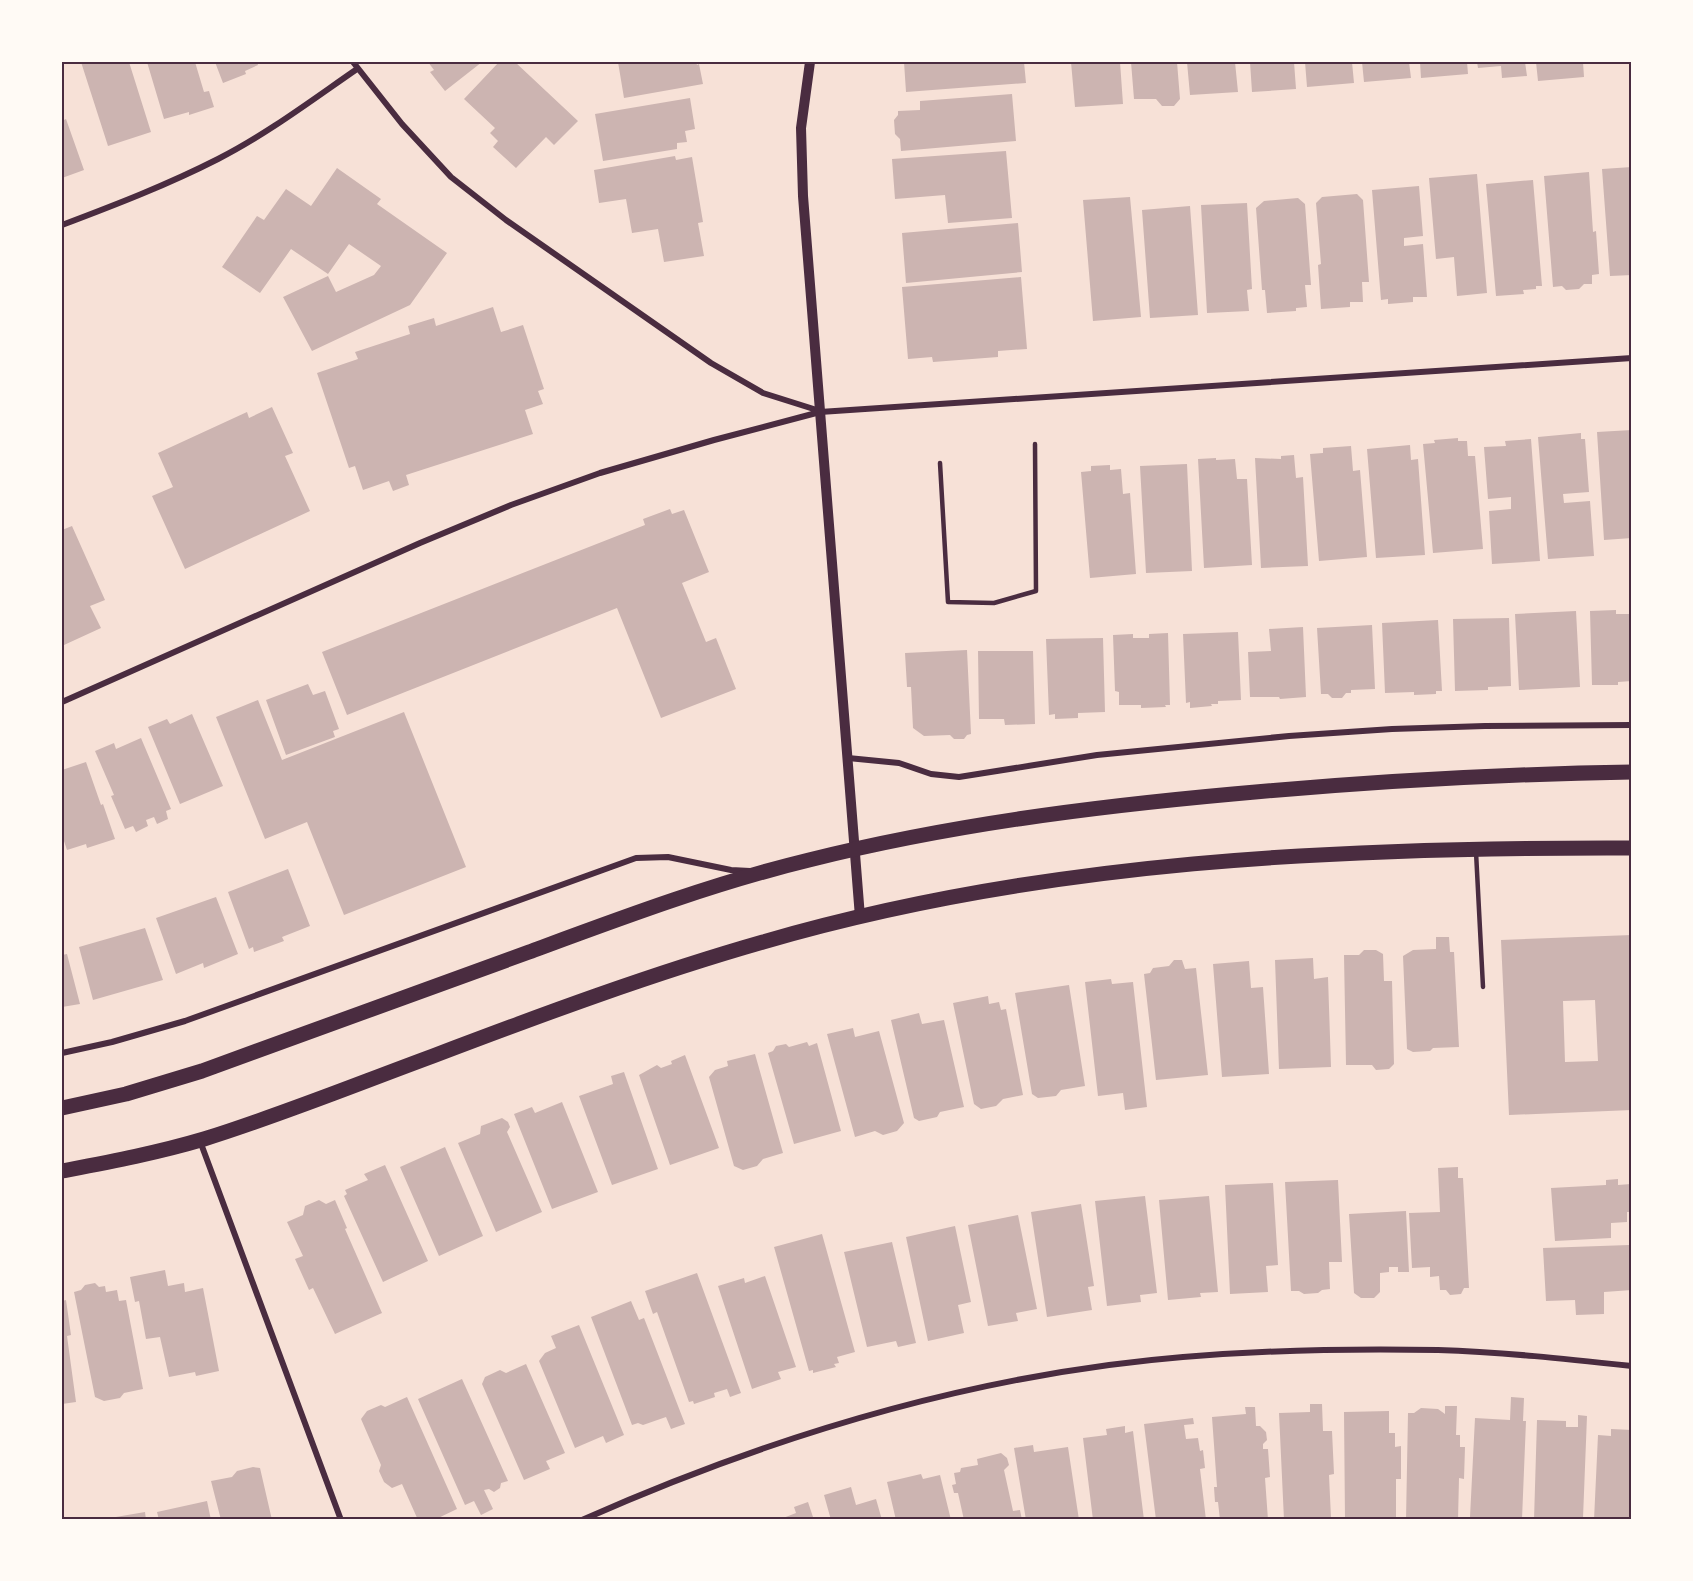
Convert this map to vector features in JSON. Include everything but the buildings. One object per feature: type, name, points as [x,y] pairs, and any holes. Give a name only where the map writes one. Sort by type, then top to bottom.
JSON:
[{"type":"main road","points":[[62,1108],[126,1094],[202,1071],[579,934],[765,872],[855,849],[1011,819],[1180,799],[1392,783],[1632,772]]},
{"type":"main road","points":[[62,1171],[120,1161],[200,1140],[275,1115],[488,1035],[761,942],[860,916],[946,898],[1116,873],[1209,862],[1305,855],[1476,849],[1632,848]]},
{"type":"street","points":[[352,62],[402,124],[451,177],[506,220],[711,363],[763,393],[820,412]]},
{"type":"street","points":[[810,62],[801,128],[803,196],[860,916]]},
{"type":"street","points":[[62,225],[136,197],[220,158],[287,117],[357,69]]},
{"type":"street","points":[[62,702],[511,505],[600,473],[820,412],[1632,358]]},
{"type":"street","points":[[848,758],[899,763],[931,774],[959,777],[1097,755],[1289,736],[1473,726],[1632,725]]},
{"type":"street","points":[[62,1053],[112,1042],[185,1021],[636,858],[668,857],[731,870],[765,872]]},
{"type":"street","points":[[200,1140],[341,1520]]},
{"type":"street","points":[[582,1520],[692,1474],[855,1420],[1018,1380],[1110,1365],[1289,1352],[1440,1350],[1632,1366]]},
{"type":"lane","points":[[940,463],[948,602],[994,603],[1036,591],[1035,444]]},
{"type":"lane","points":[[1476,849],[1483,987]]}]
